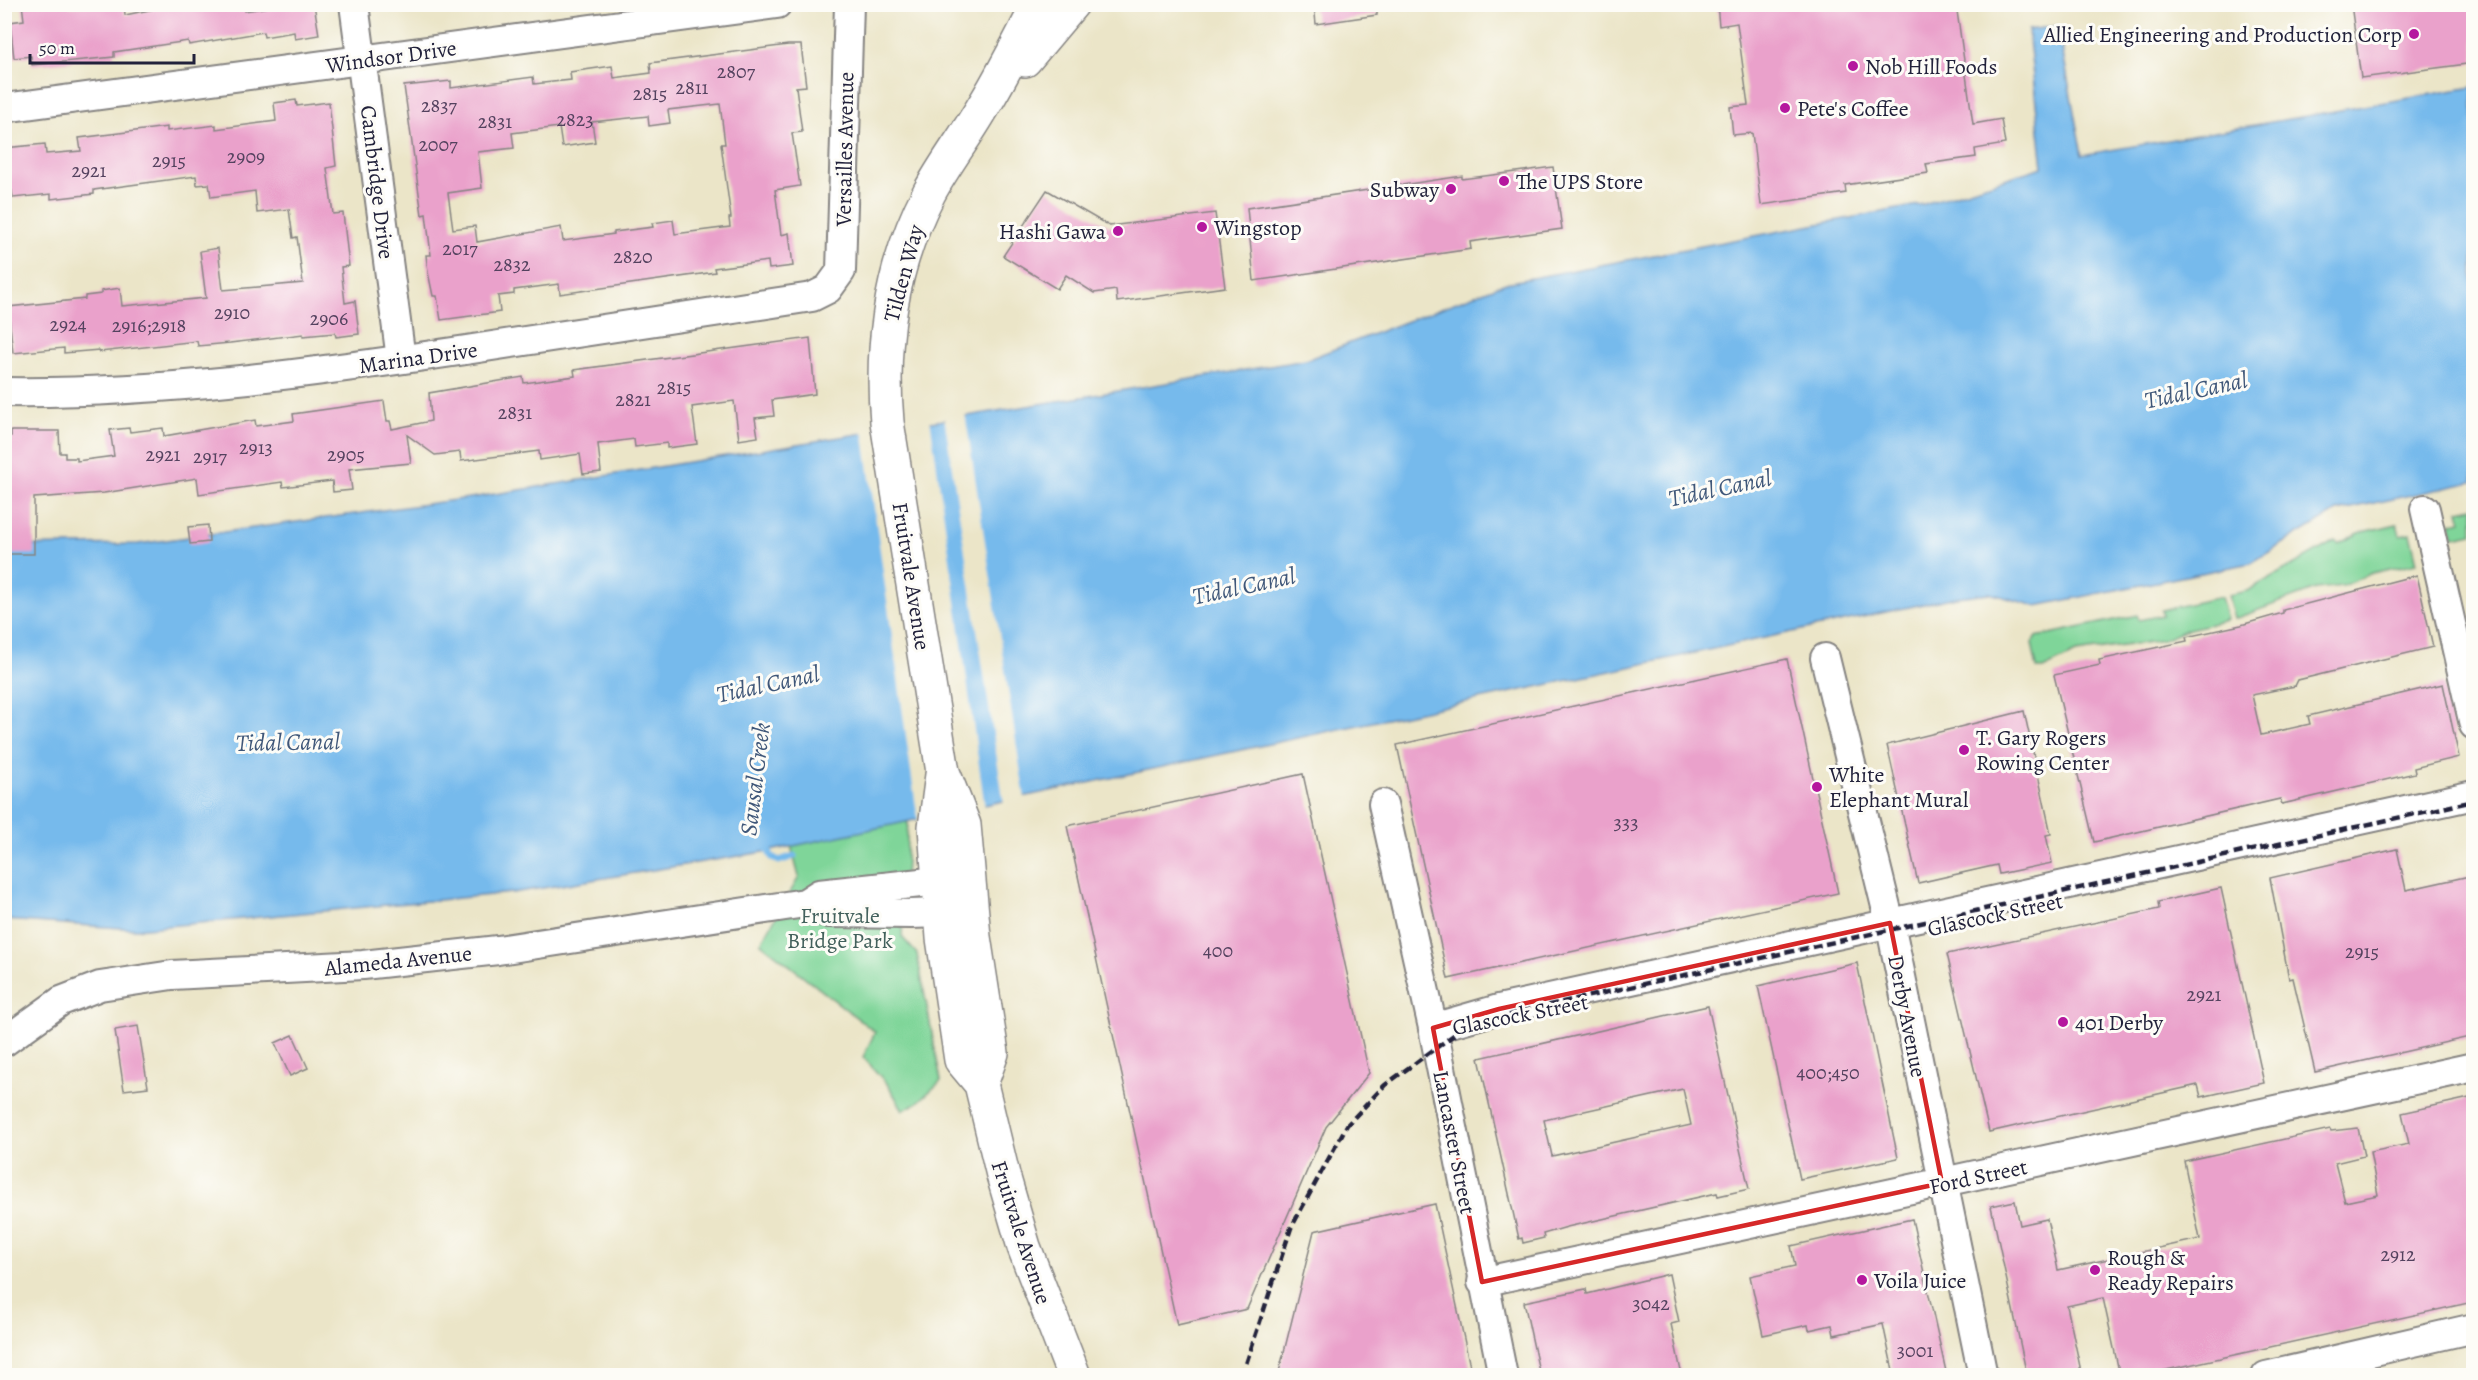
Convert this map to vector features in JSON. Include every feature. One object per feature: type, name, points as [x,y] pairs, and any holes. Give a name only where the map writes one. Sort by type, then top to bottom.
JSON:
[{"type":"main road","name":"Tilden Way","points":[[981,112],[1039,4]]},
{"type":"main road","name":"Tilden Way","points":[[883,380],[891,310],[907,241],[944,166],[981,112],[1072,4]]},
{"type":"main road","name":"Fruitvale Avenue","points":[[883,380],[889,433],[943,772],[949,826],[971,896],[974,937],[992,1053],[981,1084]]},
{"type":"main road","name":"Fruitvale Avenue","points":[[949,826],[939,881],[940,913],[961,1060],[981,1084],[1012,1211],[1050,1319],[1074,1376]]},
{"type":"street","name":"Cambridge Drive","points":[[354,4],[401,360]]},
{"type":"street","name":"Windsor Drive","points":[[4,108],[777,4]]},
{"type":"street","name":"Versailles Avenue","points":[[828,289],[842,271],[849,4]]},
{"type":"street","name":"Marina Drive","points":[[4,392],[102,392],[189,387],[401,360],[812,297],[828,289]]},
{"type":"street","points":[[2425,509],[2474,725]]},
{"type":"street","name":"Derby Avenue","points":[[1826,666],[1891,930],[1983,1376]]},
{"type":"street","name":"Glascock Street","points":[[1891,930],[2474,795]]},
{"type":"street","name":"Lancaster Street","points":[[1383,804],[1433,1029],[1482,1282],[1503,1376]]},
{"type":"street","name":"Glascock Street","points":[[1433,1029],[1499,1009],[2474,808]]},
{"type":"street","points":[[939,881],[971,896]]},
{"type":"street","name":"Alameda Avenue","points":[[4,1042],[61,1002],[81,992],[110,984],[172,975],[351,965],[477,952],[804,903],[819,894],[939,881]]},
{"type":"street","name":"Alameda Avenue","points":[[804,903],[828,913],[940,913],[971,896]]},
{"type":"street","name":"Ford Street","points":[[1482,1282],[2474,1067]]},
{"type":"street","points":[[2266,1376],[2474,1328]]},
{"type":"highlighted area","points":[[1890,923],[1942,1183],[1482,1282],[1433,1028],[1499,1009]]},
{"type":"green space","points":[[2473,507],[2473,533],[2454,537],[2451,523],[2462,521],[2459,510]]},
{"type":"green space","points":[[2397,524],[2400,535],[2410,533],[2417,563],[2372,573],[2342,586],[2316,589],[2234,619],[2228,595],[2247,591],[2335,541],[2338,544],[2359,533]]},
{"type":"green space","points":[[2221,597],[2227,620],[2189,629],[2163,640],[2076,653],[2043,669],[2037,669],[2032,643],[2036,637],[2137,615],[2139,620],[2163,615],[2162,610]]},
{"type":"green space","name":"Fruitvale Bridge Park","points":[[908,821],[902,937],[917,954],[941,1081],[917,1103],[903,1110],[888,1085],[863,1057],[875,1032],[761,943],[799,877],[791,846]]},
{"type":"water","name":"Tidal Canal","points":[[2058,26],[2082,155],[2473,87],[2473,482],[2337,511],[2251,563],[2036,606],[1989,593],[1956,597],[770,851],[512,893],[136,929],[5,920],[4,546],[138,544],[477,497],[1306,360],[1506,283],[1924,204],[2043,167],[2028,30]]},
{"type":"pier","points":[[965,413],[1025,799],[1004,804],[944,416]]},
{"type":"pier","points":[[930,418],[985,808],[918,821],[863,429]]},
{"type":"building","points":[[22,4],[69,4],[70,7],[124,4],[125,15],[178,4],[244,4],[245,11],[286,4],[314,4],[319,35],[295,39],[294,32],[264,37],[263,32],[189,45],[188,41],[114,52],[114,57],[32,65],[31,56],[14,58],[10,22],[24,20]]},
{"type":"building","points":[[1314,4],[1377,4],[1377,15],[1316,24]]},
{"type":"building","name":"Nob Hill Foods","points":[[1717,4],[1956,4],[1973,124],[2001,119],[2005,144],[1975,149],[1976,157],[1926,164],[1928,173],[1845,185],[1846,193],[1761,205],[1752,133],[1733,135],[1730,107],[1748,105],[1737,23],[1719,26]]},
{"type":"building","name":"Allied Engineering and Production Corp","points":[[2351,4],[2474,4],[2474,63],[2361,78]]},
{"type":"building","points":[[801,45],[806,86],[796,87],[802,132],[792,133],[800,186],[775,190],[781,235],[789,233],[793,266],[769,269],[768,261],[714,268],[715,272],[560,294],[559,284],[514,290],[514,294],[498,296],[500,312],[441,320],[437,296],[433,296],[428,272],[426,255],[431,255],[426,214],[422,215],[404,86],[451,81],[451,88],[533,77],[534,84],[571,80],[570,72],[612,66],[614,78],[651,73],[650,63]],"holes":[[[720,104],[725,144],[721,144],[731,218],[729,218],[730,227],[675,234],[673,220],[652,223],[653,227],[563,241],[561,227],[477,242],[475,226],[453,229],[448,193],[482,188],[478,152],[514,148],[512,133],[559,127],[562,147],[595,142],[592,122],[648,116],[649,126],[670,123],[668,110]]]},
{"type":"building","points":[[296,100],[297,106],[329,102],[336,166],[327,168],[333,214],[343,213],[349,266],[341,267],[345,303],[355,301],[359,334],[336,337],[335,333],[303,336],[303,334],[198,346],[197,341],[100,352],[99,350],[64,353],[64,348],[13,353],[8,307],[85,299],[85,296],[120,288],[122,306],[206,298],[200,251],[218,248],[223,290],[303,283],[297,237],[293,238],[289,209],[257,213],[255,191],[211,197],[209,184],[197,185],[196,176],[94,190],[94,194],[51,199],[51,194],[13,198],[12,191],[4,191],[4,148],[45,144],[46,154],[81,151],[79,138],[167,127],[167,131],[216,125],[216,129],[276,121],[274,103]]},
{"type":"building","points":[[1553,167],[1562,229],[1470,242],[1471,249],[1254,281],[1247,208],[1462,176],[1462,179]]},
{"type":"building","points":[[1047,190],[1109,226],[1215,213],[1225,287],[1117,302],[1116,290],[1094,293],[1066,275],[1057,289],[1003,256]]},
{"type":"building","points":[[810,338],[815,394],[772,400],[774,416],[755,418],[758,437],[739,440],[734,401],[692,407],[697,444],[667,448],[667,443],[635,447],[634,439],[598,444],[601,472],[583,474],[580,454],[540,460],[539,451],[461,461],[460,452],[435,455],[407,435],[411,463],[349,469],[352,490],[333,492],[332,481],[283,487],[282,482],[199,494],[197,478],[104,493],[34,498],[34,554],[4,554],[4,436],[11,436],[11,431],[59,431],[60,453],[65,453],[65,458],[77,458],[77,461],[114,456],[110,430],[129,428],[130,432],[163,428],[164,436],[255,420],[256,426],[294,421],[293,414],[384,401],[387,421],[390,421],[392,429],[431,421],[429,393],[523,377],[524,383],[575,376],[574,370]]},
{"type":"building","points":[[208,525],[209,542],[190,544],[188,527]]},
{"type":"building","points":[[2417,575],[2433,647],[2298,680],[2295,686],[2252,695],[2261,735],[2310,724],[2308,716],[2443,684],[2459,757],[2414,768],[2415,773],[2282,804],[2280,799],[2094,842],[2054,675],[2100,665],[2099,660],[2187,641],[2186,637],[2241,625],[2283,613],[2283,610]]},
{"type":"building","points":[[1787,659],[1838,893],[1448,979],[1397,745]]},
{"type":"building","points":[[2024,711],[2051,834],[2046,835],[2052,863],[1999,874],[1997,865],[1918,883],[1887,745]]},
{"type":"building","points":[[1303,774],[1369,1073],[1326,1127],[1247,1309],[1177,1325],[1067,826]]},
{"type":"building","points":[[2397,849],[2406,890],[2474,875],[2474,1036],[2315,1072],[2293,978],[2289,979],[2270,878]]},
{"type":"building","name":"401 Derby","points":[[2221,888],[2264,1083],[2201,1097],[2198,1085],[1989,1132],[1947,954],[2159,909],[2158,902]]},
{"type":"building","points":[[1857,963],[1898,1158],[1800,1179],[1758,986]]},
{"type":"building","points":[[1708,1006],[1749,1189],[1718,1196],[1717,1193],[1567,1227],[1543,1234],[1544,1238],[1523,1243],[1522,1238],[1519,1239],[1479,1058]],"holes":[[[1683,1089],[1691,1125],[1552,1156],[1544,1120]]]},
{"type":"building","points":[[138,1026],[148,1087],[124,1090],[115,1030]]},
{"type":"building","points":[[293,1035],[308,1068],[290,1076],[275,1043]]},
{"type":"building","points":[[2474,1097],[2473,1302],[2139,1376],[2120,1376],[2103,1298],[2067,1306],[2082,1376],[2027,1376],[1991,1206],[2015,1201],[2020,1225],[2047,1219],[2058,1270],[2200,1239],[2184,1161],[2330,1129],[2331,1131],[2358,1128],[2364,1156],[2335,1163],[2345,1202],[2378,1195],[2370,1152],[2409,1144],[2402,1113]]},
{"type":"building","points":[[1435,1204],[1472,1376],[1278,1376],[1314,1231]]},
{"type":"building","name":"Voila Juice","points":[[1912,1219],[1947,1376],[1894,1376],[1883,1324],[1834,1335],[1832,1325],[1809,1330],[1808,1325],[1763,1335],[1750,1276],[1795,1266],[1791,1246]]},
{"type":"building","points":[[1669,1274],[1679,1322],[1671,1324],[1682,1376],[1540,1376],[1524,1302],[1586,1289],[1587,1294]]},
{"type":"waterway","name":"Sausal Creek","points":[[764,844],[772,857],[779,861],[794,856]]},
{"type":"railway","points":[[1242,1376],[1291,1228],[1347,1125],[1385,1085],[1462,1029],[1535,1008],[2474,801]]},
{"type":"place","name":"Allied Engineering and Production Corp","points":[[2414,34]]},
{"type":"place","name":"Nob Hill Foods","points":[[1853,66]]},
{"type":"place","name":"Pete's Coffee","points":[[1785,108]]},
{"type":"place","name":"The UPS Store","points":[[1504,181]]},
{"type":"place","name":"Subway","points":[[1451,189]]},
{"type":"place","name":"Wingstop","points":[[1202,227]]},
{"type":"place","name":"Hashi Gawa","points":[[1118,231]]},
{"type":"place","name":"T. Gary Rogers Rowing Center","points":[[1964,750]]},
{"type":"place","name":"White Elephant Mural","points":[[1817,787]]},
{"type":"place","name":"401 Derby","points":[[2063,1022]]},
{"type":"place","name":"Rough & Ready Repairs","points":[[2095,1270]]},
{"type":"place","name":"Voila Juice","points":[[1862,1280]]}]
